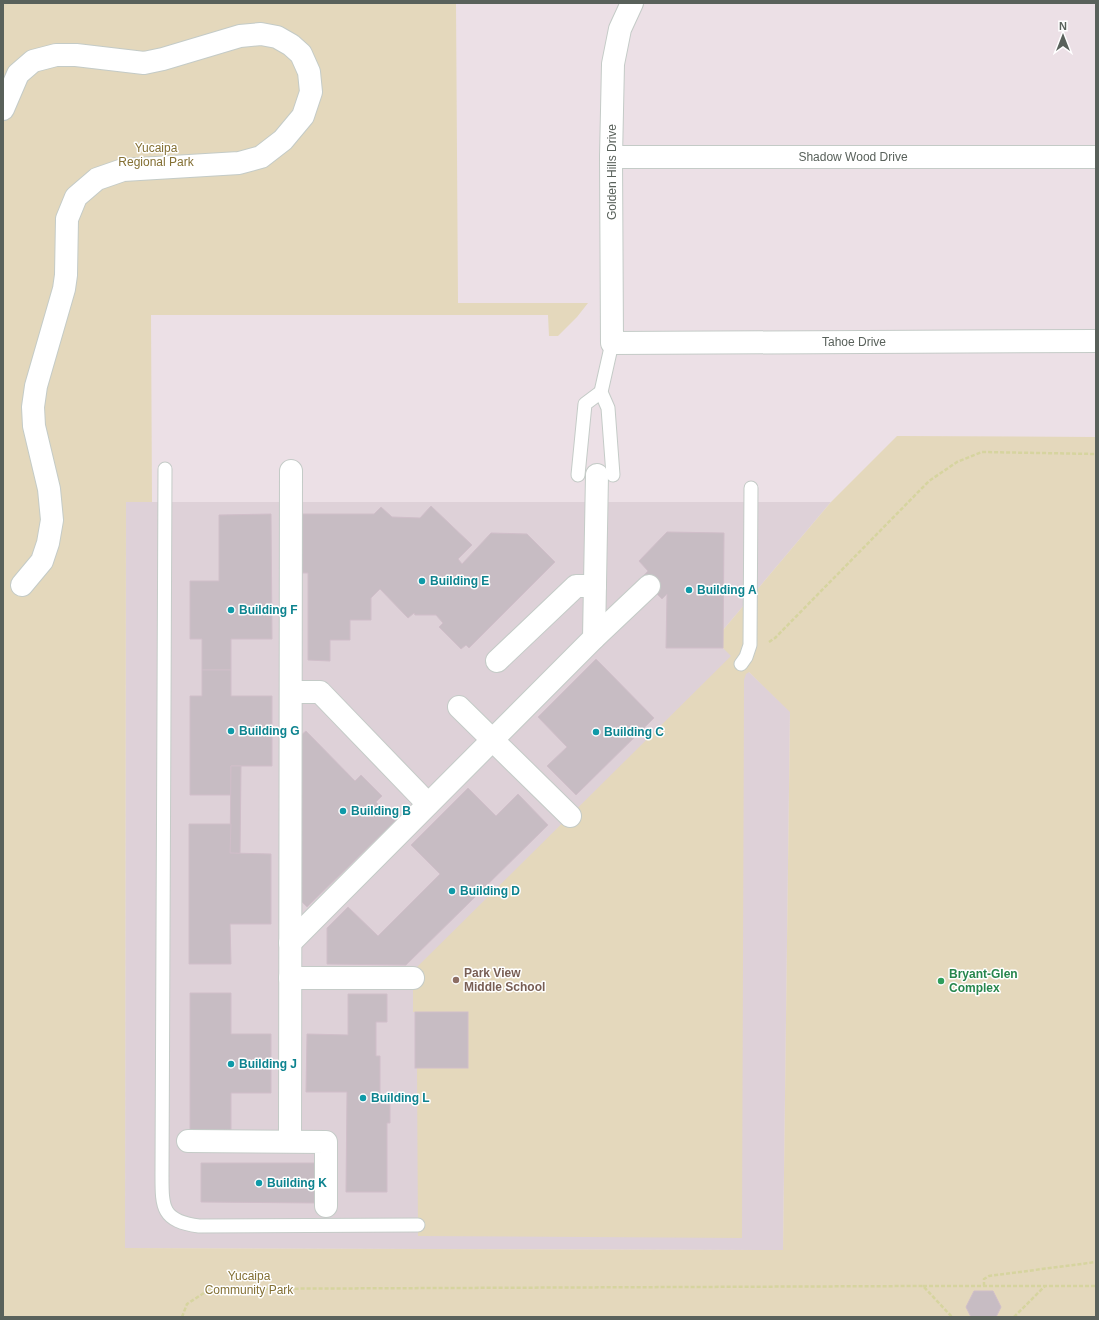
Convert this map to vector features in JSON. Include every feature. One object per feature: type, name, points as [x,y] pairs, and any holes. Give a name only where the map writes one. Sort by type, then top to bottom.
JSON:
[{"type":"street","name":"Golden Hills Drive","points":[[612,343],[611,156],[613,64],[620,30],[632,3]]},
{"type":"street","points":[[3,109],[18,74],[33,62],[56,55],[76,55],[144,63],[163,59],[240,36],[260,34],[277,37],[291,45],[302,54],[309,72],[311,92],[303,116],[283,140],[261,156],[239,163],[123,170],[97,179],[76,197],[67,219],[66,275],[64,289],[36,386],[33,406],[34,426],[49,489],[52,520],[48,543],[42,561],[22,585]]},
{"type":"street","name":"Shadow Wood Drive","points":[[611,156],[1096,157]]},
{"type":"street","name":"Tahoe Drive","points":[[612,343],[1096,341]]},
{"type":"street","points":[[290,1141],[291,471]]},
{"type":"street","points":[[594,638],[596,475]]},
{"type":"street","points":[[497,661],[576,586],[595,586]]},
{"type":"street","points":[[290,943],[594,638],[649,586]]},
{"type":"street","points":[[291,692],[320,692],[428,804]]},
{"type":"street","points":[[459,707],[570,816]]},
{"type":"street","points":[[290,978],[413,978]]},
{"type":"street","points":[[188,1141],[326,1142],[326,1206]]},
{"type":"lane","points":[[596,475],[608,408],[601,392],[612,343]]},
{"type":"lane","points":[[596,475],[585,404],[601,392]]},
{"type":"lane","points":[[165,469],[162,1172],[162,1193],[164,1206],[167,1213],[179,1222],[200,1226],[418,1225]]},
{"type":"lane","points":[[740,664],[746,657],[750,645],[751,488]]},
{"type":"path","points":[[750,645],[766,643],[775,638],[929,481],[957,462],[982,452],[1096,454]]},
{"type":"path","points":[[984,1286],[984,1280],[989,1276],[1096,1262]]},
{"type":"path","points":[[923,1286],[952,1317]]},
{"type":"path","points":[[1014,1317],[1046,1286]]},
{"type":"path","points":[[182,1317],[187,1304],[210,1289],[1096,1286]]},
{"type":"shaded area","name":"Park View Middle School","points":[[126,502],[831,502],[723,630],[749,672],[790,711],[783,1250],[125,1248]]},
{"type":"green space","points":[[3,3],[456,3],[458,303],[588,303],[577,317],[558,336],[549,336],[548,315],[151,315],[152,502],[126,502],[125,1248],[783,1250],[790,712],[749,672],[746,674],[744,680],[742,1238],[418,1236],[417,1068],[468,1068],[468,1013],[413,1012],[413,971],[731,656],[723,648],[723,630],[831,502],[897,436],[1096,437],[1096,1317],[3,1317]]},
{"type":"building","name":"Building E","points":[[431,506],[472,545],[458,559],[462,564],[491,533],[527,534],[555,562],[469,648],[466,645],[461,649],[439,627],[443,623],[436,615],[415,615],[414,613],[408,618],[380,589],[371,598],[371,620],[350,620],[350,640],[330,640],[330,661],[308,660],[308,573],[300,573],[300,514],[374,514],[381,507],[392,517],[420,518]]},
{"type":"building","name":"Building F","points":[[271,514],[272,639],[231,639],[231,670],[202,670],[202,639],[190,639],[190,581],[219,581],[219,515]]},
{"type":"building","name":"Building A","points":[[667,532],[724,533],[723,648],[666,648],[667,594],[662,599],[641,578],[648,571],[639,561]]},
{"type":"building","name":"Building C","points":[[596,659],[654,718],[576,795],[547,766],[567,747],[538,717]]},
{"type":"building","name":"Building G","points":[[202,670],[231,670],[231,696],[272,696],[272,766],[231,766],[231,795],[190,795],[190,696],[202,696]]},
{"type":"building","name":"Building B","points":[[306,731],[355,781],[361,775],[382,796],[376,802],[395,821],[307,907],[300,900],[300,736]]},
{"type":"building","points":[[231,766],[241,766],[240,854],[230,853]]},
{"type":"building","name":"Building D","points":[[468,788],[496,816],[518,794],[548,825],[406,965],[327,964],[327,928],[348,907],[378,936],[440,874],[411,845]]},
{"type":"building","points":[[189,824],[231,824],[230,853],[271,854],[271,924],[230,924],[231,964],[189,964]]},
{"type":"building","name":"Building J","points":[[190,993],[231,993],[231,1034],[271,1034],[271,1093],[231,1093],[231,1133],[190,1133]]},
{"type":"building","name":"Building L","points":[[348,994],[387,994],[387,1022],[376,1022],[376,1056],[380,1056],[380,1104],[390,1104],[390,1123],[387,1123],[387,1192],[346,1192],[347,1092],[306,1092],[307,1034],[348,1035]]},
{"type":"building","points":[[415,1012],[468,1012],[468,1068],[415,1068]]},
{"type":"building","name":"Building K","points":[[201,1163],[318,1163],[318,1203],[201,1202]]},
{"type":"building","points":[[974,1291],[993,1291],[1001,1307],[996,1317],[971,1317],[966,1307]]},
{"type":"place","name":"Building E","points":[[422,581]]},
{"type":"place","name":"Building A","points":[[689,590]]},
{"type":"place","name":"Building F","points":[[231,610]]},
{"type":"place","name":"Building G","points":[[231,731]]},
{"type":"place","name":"Building C","points":[[596,732]]},
{"type":"place","name":"Building B","points":[[343,811]]},
{"type":"place","name":"Building D","points":[[452,891]]},
{"type":"place","name":"Park View Middle School","points":[[456,980]]},
{"type":"place","name":"Bryant-Glen Complex","points":[[941,981]]},
{"type":"place","name":"Building J","points":[[231,1064]]},
{"type":"place","name":"Building L","points":[[363,1098]]},
{"type":"place","name":"Building K","points":[[259,1183]]},
{"type":"park label","name":"Yucaipa Regional Park","points":[[156,155]]},
{"type":"park label","name":"Yucaipa Community Park","points":[[249,1283]]}]
